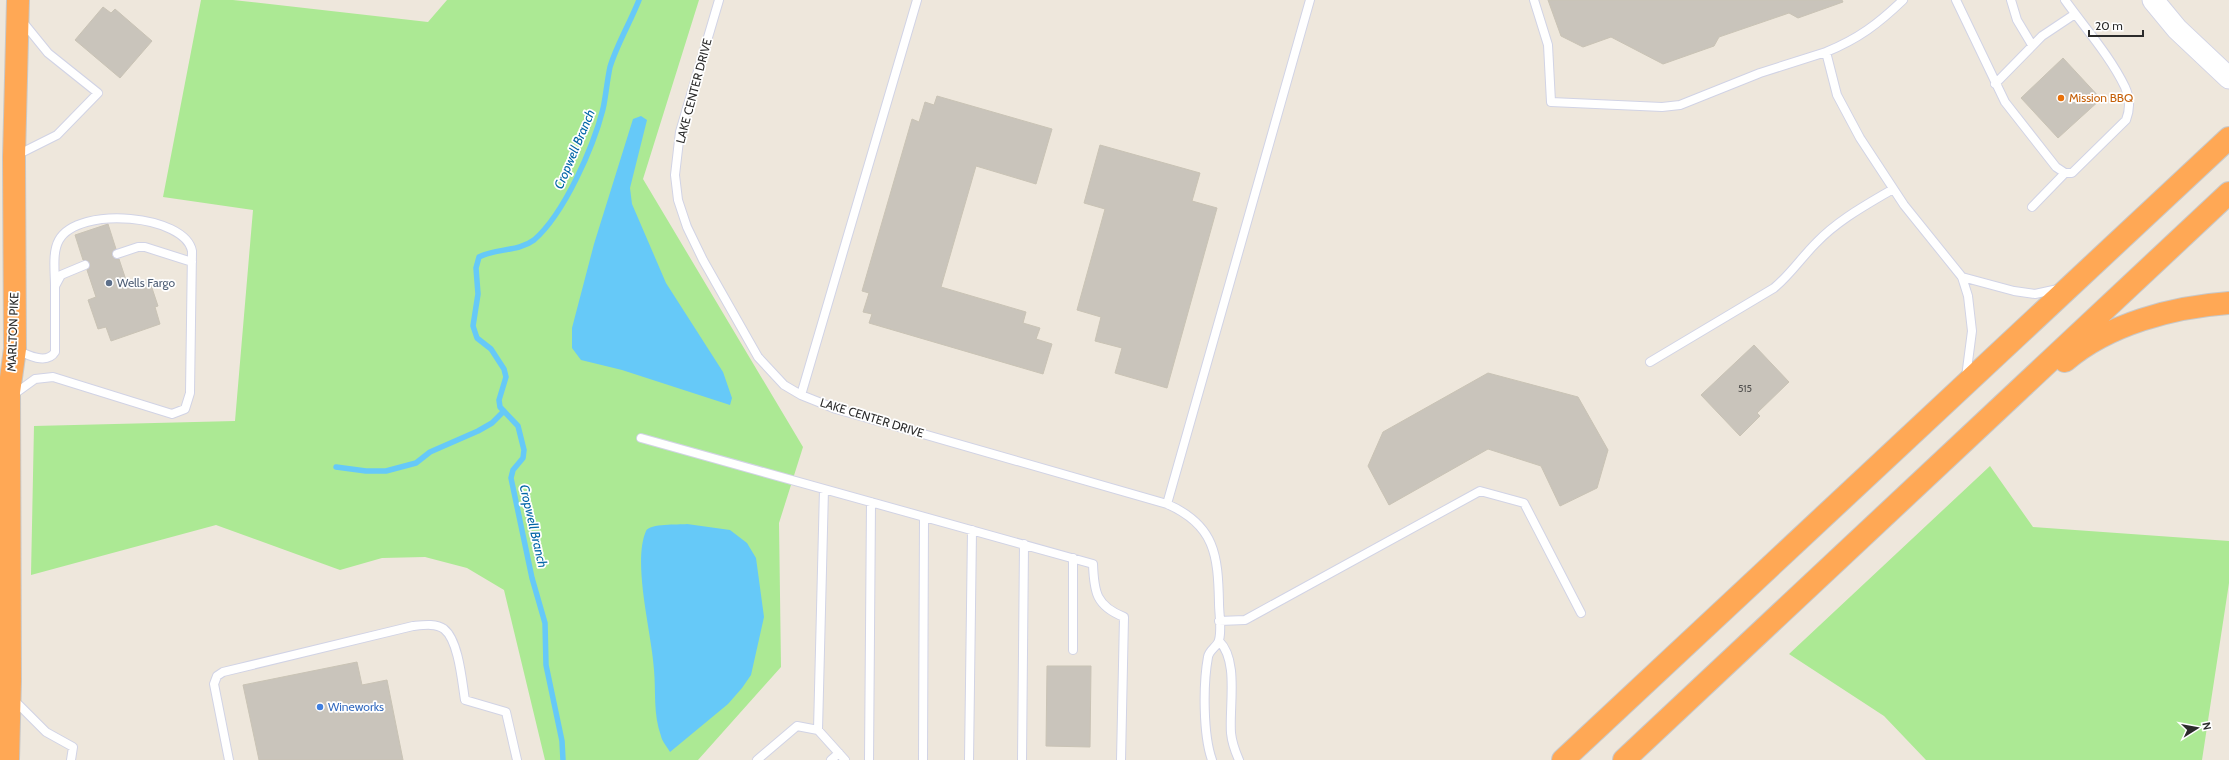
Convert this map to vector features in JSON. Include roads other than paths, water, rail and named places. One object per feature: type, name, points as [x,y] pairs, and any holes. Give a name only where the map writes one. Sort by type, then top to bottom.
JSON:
[{"type":"highway","name":"MARLTON PIKE","points":[[8,760],[10,681],[9,392],[15,349],[14,157],[18,8]]},
{"type":"highway","points":[[1563,760],[2229,138]]},
{"type":"highway","points":[[1624,760],[2229,193]]},
{"type":"highway","points":[[2003,405],[2018,401],[2074,353],[2108,334],[2144,320],[2181,309],[2229,303]]},
{"type":"street","points":[[2153,0],[2176,30],[2229,78]]},
{"type":"lane","name":"LAKE CENTER DRIVE","points":[[719,0],[680,132],[675,175],[678,200],[696,246],[758,357],[784,385],[801,395],[836,409],[1167,504],[1183,511],[1194,519],[1204,530],[1211,544],[1216,560],[1219,641]]},
{"type":"lane","points":[[801,395],[917,0]]},
{"type":"lane","points":[[1167,504],[1310,0]]},
{"type":"lane","points":[[1534,0],[1548,45],[1551,102],[1662,108],[1680,105],[1760,73],[1826,52],[1861,36],[1884,19],[1903,0]]},
{"type":"lane","points":[[1956,0],[1995,84],[2005,102],[2056,167],[2065,173],[2072,173],[2126,120],[2130,110],[2125,88],[2066,0]]},
{"type":"lane","points":[[2011,0],[2017,20],[2032,45]]},
{"type":"lane","points":[[14,157],[57,134],[98,93],[48,53],[18,8]]},
{"type":"lane","points":[[1995,84],[2032,45],[2075,14]]},
{"type":"lane","points":[[1826,52],[1837,95],[1860,138],[1894,189],[1962,277],[1968,296],[1972,331],[1965,384]]},
{"type":"lane","points":[[2032,207],[2065,173]]},
{"type":"lane","points":[[1650,362],[1774,288],[1786,278],[1815,244],[1833,228],[1854,212],[1894,189]]},
{"type":"lane","points":[[9,392],[17,392],[35,379],[53,377],[172,414],[185,409],[190,393],[192,262],[191,245],[188,240],[179,233],[141,220],[119,217],[101,218],[78,224],[64,234],[56,249],[54,352],[52,356],[45,359],[26,355],[15,349]]},
{"type":"lane","points":[[117,254],[138,247],[145,247],[192,262]]},
{"type":"lane","points":[[55,286],[61,275],[85,265]]},
{"type":"lane","points":[[1962,277],[2014,291],[2035,294],[2069,287]]},
{"type":"lane","points":[[641,438],[1093,564],[1096,594],[1103,605],[1112,612],[1124,617],[1121,760]]},
{"type":"lane","points":[[818,730],[824,489]]},
{"type":"lane","points":[[1219,621],[1245,620],[1480,492],[1524,503],[1581,613]]},
{"type":"lane","points":[[869,760],[871,502]]},
{"type":"lane","points":[[923,760],[924,517]]},
{"type":"lane","points":[[969,760],[972,530]]},
{"type":"lane","points":[[1022,760],[1024,544]]},
{"type":"lane","points":[[1073,558],[1073,650]]},
{"type":"lane","points":[[229,760],[214,684],[217,676],[223,672],[413,626],[432,625],[444,629],[451,639],[457,656],[465,700],[506,712],[517,760]]},
{"type":"lane","points":[[1212,760],[1207,747],[1206,676],[1208,655],[1219,641],[1226,648],[1230,660],[1231,732],[1233,745],[1239,760]]},
{"type":"lane","points":[[10,681],[14,700],[46,732],[73,748],[71,760]]},
{"type":"lane","points":[[757,760],[797,726],[818,730],[846,760]]},
{"type":"lane","points":[[831,760],[839,753]]},
{"type":"water","points":[[641,116],[647,120],[630,188],[632,204],[666,283],[723,372],[732,398],[730,405],[622,370],[581,360],[572,348],[572,328],[594,244],[633,119]]},
{"type":"water","points":[[687,524],[730,530],[747,543],[756,558],[764,617],[751,675],[742,688],[728,704],[670,752],[663,742],[658,728],[655,703],[653,655],[642,580],[642,545],[646,531],[649,528],[665,525]]},
{"type":"waterway","name":"Cropwell Branch","points":[[563,760],[562,741],[546,665],[545,623],[532,578],[511,478],[513,470],[523,458],[524,450],[518,426],[500,407],[499,400],[506,377],[504,369],[491,349],[477,338],[473,326],[478,294],[476,268],[479,257],[493,252],[528,244],[534,240],[545,229],[556,214],[585,161],[603,109],[610,67],[616,50],[639,0]]},
{"type":"waterway","points":[[336,467],[366,471],[386,471],[416,463],[430,452],[478,431],[492,423],[504,411]]},
{"type":"place","name":"Mission BBQ","points":[[2061,98]]},
{"type":"place","name":"Wells Fargo","points":[[109,283]]},
{"type":"place","name":"Wineworks","points":[[320,707]]}]
